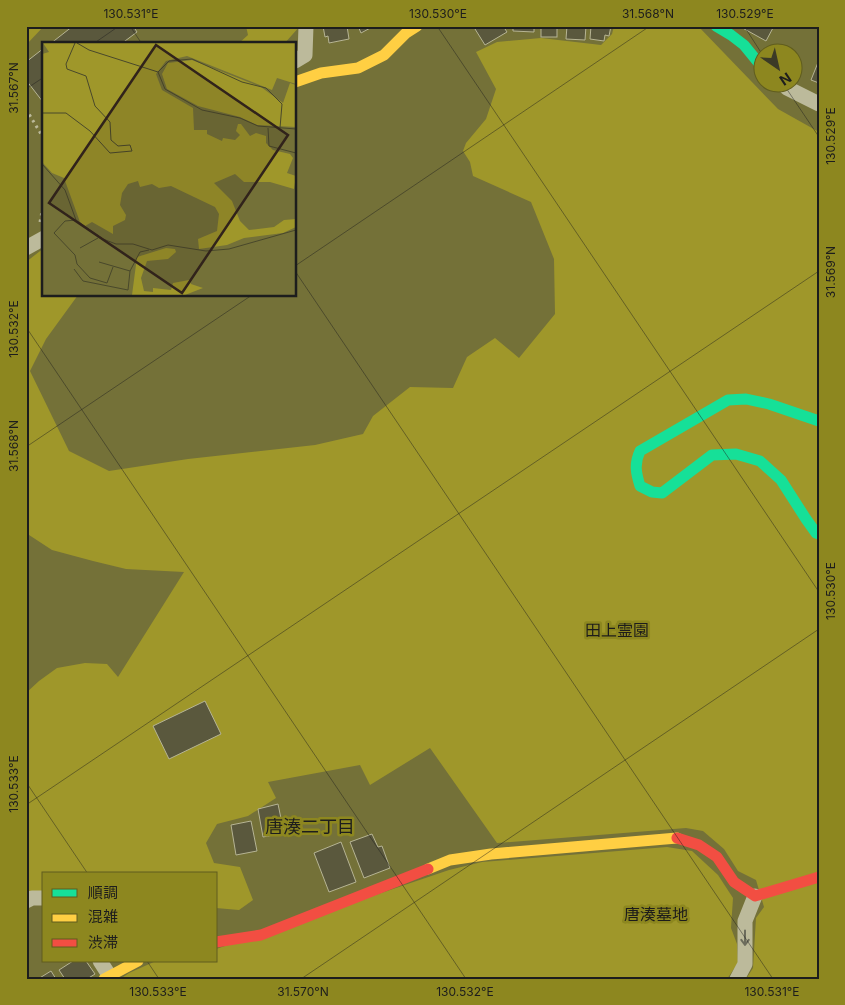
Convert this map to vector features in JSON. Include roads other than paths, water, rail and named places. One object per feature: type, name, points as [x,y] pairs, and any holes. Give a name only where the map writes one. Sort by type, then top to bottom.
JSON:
[{"type":"street","points":[[296,60],[305,55],[306,26]]},
{"type":"street","points":[[296,82],[321,73],[358,68],[384,56],[406,33],[417,26]]},
{"type":"street","points":[[716,26],[744,45],[752,55]]},
{"type":"street","points":[[795,92],[819,104]]},
{"type":"street","points":[[26,248],[42,239]]},
{"type":"street","points":[[819,421],[769,404],[746,399],[728,400],[640,452],[635,460],[635,470],[640,486],[652,492],[662,493],[712,455],[736,454],[760,461],[781,480],[806,519],[816,533],[819,534]]},
{"type":"street","points":[[218,942],[261,935],[450,860],[510,852],[676,838],[699,845],[717,857],[734,882],[755,896]]},
{"type":"street","points":[[755,896],[819,877]]},
{"type":"street","points":[[737,979],[745,964],[745,921],[755,896]]},
{"type":"street","points":[[26,901],[32,898],[42,898]]},
{"type":"street","points":[[100,962],[107,977],[136,962]]},
{"type":"district","name":"唐湊二丁目","points":[[310,827]]},
{"type":"park label","name":"田上霊園","points":[[617,630]]},
{"type":"park label","name":"唐湊墓地","points":[[656,914]]}]
